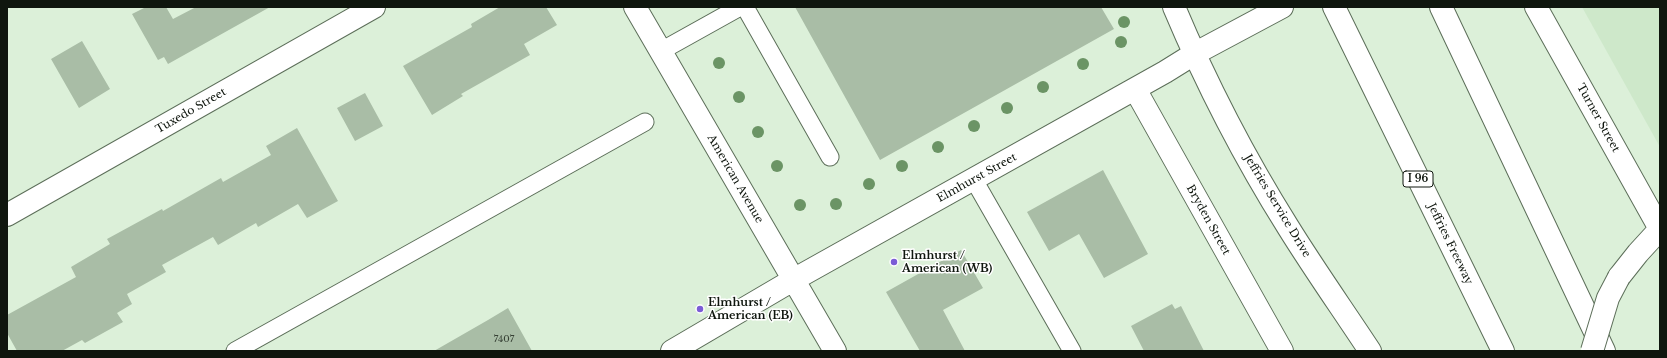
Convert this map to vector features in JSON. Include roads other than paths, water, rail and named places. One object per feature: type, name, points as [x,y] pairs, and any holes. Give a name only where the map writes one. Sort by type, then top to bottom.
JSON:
[{"type":"main road","name":"Tuxedo Street","points":[[7,215],[374,7]]},
{"type":"main road","name":"American Avenue","points":[[635,7],[835,351]]},
{"type":"main road","points":[[1174,7],[1194,54]]},
{"type":"main road","name":"Jeffries Freeway","points":[[1334,7],[1503,351]]},
{"type":"main road","points":[[1441,7],[1604,351]]},
{"type":"main road","name":"Turner Street","points":[[1536,7],[1660,229]]},
{"type":"main road","name":"Elmhurst Street","points":[[672,351],[793,280],[974,180],[1194,54],[1278,9]]},
{"type":"main road","name":"Jeffries Service Drive","points":[[1194,54],[1235,136],[1288,228],[1370,351]]},
{"type":"main road","name":"Bryden Street","points":[[1135,89],[1282,351]]},
{"type":"main road","points":[[1592,351],[1608,298],[1619,277],[1660,229]]},
{"type":"lane","points":[[661,51],[740,7]]},
{"type":"lane","points":[[745,7],[830,157]]},
{"type":"lane","points":[[235,351],[645,122]]},
{"type":"lane","points":[[974,180],[1072,351]]},
{"type":"place","name":"Elmhurst / American (WB)","points":[[894,262]]},
{"type":"place","name":"Elmhurst / American (EB)","points":[[700,309]]}]
